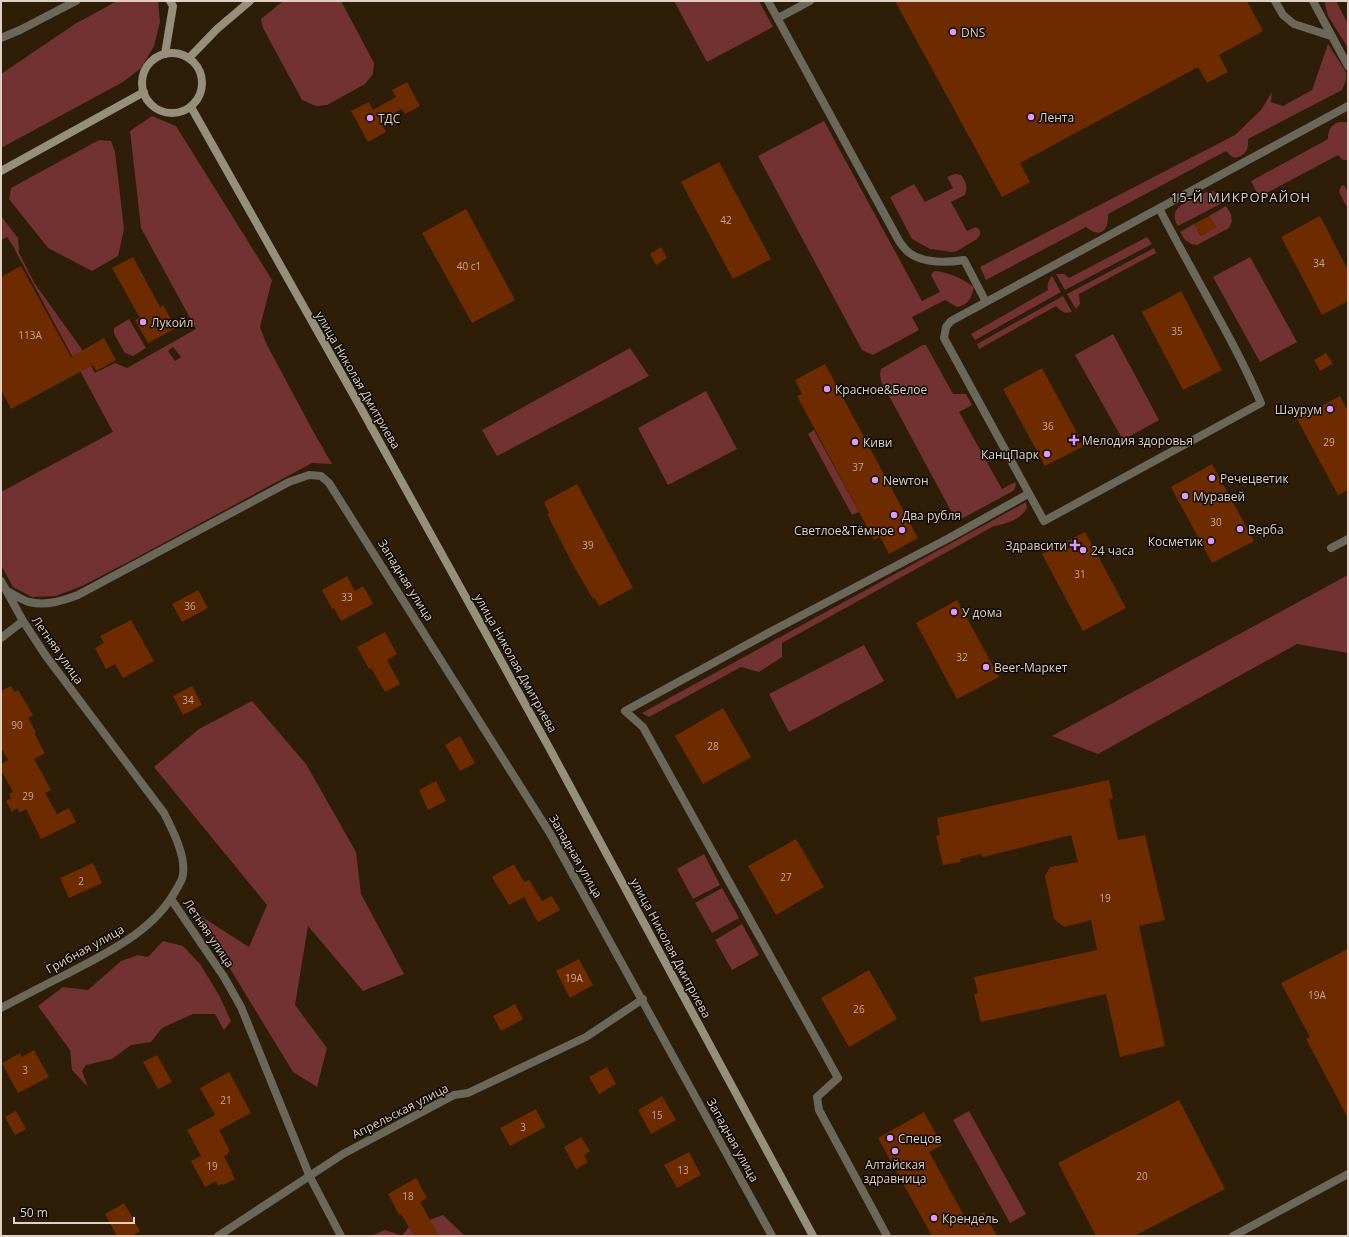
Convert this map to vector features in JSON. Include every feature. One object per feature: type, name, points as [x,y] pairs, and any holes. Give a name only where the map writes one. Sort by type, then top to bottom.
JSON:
[{"type":"main road","points":[[165,54],[173,6],[170,1]]},
{"type":"main road","points":[[189,58],[217,29],[250,1]]},
{"type":"main road","points":[[177,53],[189,58],[198,68],[202,82],[201,91],[197,100],[191,107],[178,112],[163,112],[151,104],[144,92],[142,81],[146,69],[154,59],[165,54],[177,53]]},
{"type":"main road","points":[[1,171],[144,92]]},
{"type":"main road","name":"улица Николая Дмитриева","points":[[191,107],[358,403],[551,751],[813,1236]]},
{"type":"street","points":[[1,38],[20,30],[76,1]]},
{"type":"street","points":[[768,1],[899,241],[907,251],[919,258],[935,262],[964,260],[986,302]]},
{"type":"street","points":[[778,18],[810,1]]},
{"type":"street","points":[[1275,1],[1283,15],[1294,24],[1331,36]]},
{"type":"street","points":[[1313,1],[1348,66]]},
{"type":"street","points":[[1159,208],[1184,258],[1248,374],[1261,403],[1044,521],[944,338],[946,327],[951,321],[1159,208],[1348,106]]},
{"type":"street","name":"Западная улица","points":[[7,591],[28,602],[46,603],[62,601],[78,595],[289,482],[309,475],[321,476],[330,483],[551,835],[772,1236]]},
{"type":"street","points":[[887,1236],[819,1110],[817,1097],[838,1078],[643,726],[625,711],[949,538],[1028,494]]},
{"type":"street","points":[[1331,548],[1348,539]]},
{"type":"street","name":"Летняя улица","points":[[1,582],[23,621],[46,656],[164,813],[175,836],[182,859],[182,879],[171,899],[224,977],[241,1007],[310,1177],[340,1236]]},
{"type":"street","points":[[1,638],[23,621]]},
{"type":"street","name":"Грибная улица","points":[[1,1008],[109,952],[134,936],[156,917],[171,899]]},
{"type":"street","name":"Апрельская улица","points":[[218,1236],[343,1154],[454,1095],[468,1093],[586,1037],[643,1000]]},
{"type":"street","points":[[1233,1236],[1348,1174]]},
{"type":"shaded area","points":[[117,1],[158,1],[160,22],[154,46],[141,68],[123,82],[1,148],[1,74],[75,24]]},
{"type":"shaded area","points":[[283,1],[341,1],[374,63],[373,74],[365,84],[327,105],[316,106],[302,100],[263,28],[261,19]]},
{"type":"shaded area","points":[[674,1],[759,1],[773,27],[707,62]]},
{"type":"shaded area","points":[[1324,1],[1336,1],[1348,24],[1348,48],[1328,16]]},
{"type":"shaded area","points":[[1328,44],[1346,72],[1346,80],[1342,90],[1248,139],[1247,149],[1242,155],[1235,158],[1226,151],[1108,214],[1107,225],[1103,231],[1099,233],[1091,231],[1086,227],[986,280],[980,267],[1235,135],[1261,110],[1272,92],[1271,102],[1283,106],[1312,90]]},
{"type":"shaded area","points":[[152,116],[176,126],[272,280],[260,327],[266,343],[332,464],[312,463],[82,586],[56,596],[32,597],[13,587],[1,565],[1,492],[113,432],[15,249],[7,237],[1,240],[1,216],[18,238],[19,253],[35,284],[81,348],[95,373],[115,363],[127,368],[196,329],[141,228],[130,131]],"holes":[[[173,347],[181,357],[175,361],[168,351]]]},
{"type":"shaded area","points":[[824,121],[922,301],[940,292],[931,275],[934,271],[955,276],[974,287],[971,297],[961,306],[957,307],[945,300],[912,317],[919,330],[873,355],[862,350],[758,156]]},
{"type":"shaded area","points":[[1339,122],[1348,123],[1348,160],[1343,160],[1338,155],[1259,197],[1251,181],[1328,139],[1330,129],[1333,125]]},
{"type":"shaded area","points":[[99,140],[111,141],[115,152],[124,229],[118,256],[92,271],[48,248],[9,199],[11,188]]},
{"type":"shaded area","points":[[955,174],[961,175],[965,182],[966,189],[965,195],[951,202],[967,231],[976,227],[980,230],[980,235],[977,239],[957,251],[952,252],[930,249],[912,239],[890,197],[914,184],[925,202],[953,188],[947,177]]},
{"type":"shaded area","points":[[1344,185],[1348,193],[1348,209],[1339,192],[1341,186]]},
{"type":"shaded area","points":[[1213,191],[1219,194],[1224,202],[1178,226],[1175,221],[1175,213],[1179,207],[1200,195]]},
{"type":"shaded area","points":[[1226,206],[1231,214],[1232,221],[1229,228],[1197,245],[1191,244],[1185,240],[1180,232],[1194,224],[1201,236],[1216,227],[1209,216]]},
{"type":"shaded area","points":[[1147,237],[1152,244],[1065,290],[1056,274],[1064,274],[1069,278]]},
{"type":"shaded area","points":[[1154,248],[1156,253],[1079,294],[1080,304],[1076,309],[1067,294]]},
{"type":"shaded area","points":[[1250,257],[1297,342],[1260,362],[1213,277]]},
{"type":"shaded area","points":[[1052,276],[1061,292],[975,340],[971,334],[1048,290],[1048,283]]},
{"type":"shaded area","points":[[1063,296],[1072,312],[1063,312],[1056,306],[979,349],[977,344]]},
{"type":"shaded area","points":[[129,319],[146,348],[133,356],[125,353],[114,334],[114,328]]},
{"type":"shaded area","points":[[1113,334],[1159,420],[1123,440],[1075,355]]},
{"type":"shaded area","points":[[923,345],[926,345],[953,394],[966,394],[972,405],[959,412],[1002,489],[1015,482],[1016,486],[1013,491],[963,518],[957,517],[951,511],[881,381],[881,369]]},
{"type":"shaded area","points":[[630,348],[649,376],[497,456],[482,430]]},
{"type":"shaded area","points":[[706,391],[737,449],[668,485],[638,428]]},
{"type":"shaded area","points":[[814,430],[859,512],[852,515],[808,434]]},
{"type":"shaded area","points":[[1026,502],[1027,508],[1017,518],[994,526],[782,643],[782,657],[759,672],[741,667],[649,717],[642,713]]},
{"type":"shaded area","points":[[1348,575],[1348,653],[1297,644],[1098,754],[1052,736]]},
{"type":"shaded area","points":[[864,645],[884,681],[789,732],[769,694]]},
{"type":"shaded area","points":[[252,701],[306,764],[356,852],[361,894],[404,974],[363,991],[308,926],[295,1005],[327,1048],[317,1087],[293,1072],[196,913],[249,947],[267,905],[154,767],[199,729]]},
{"type":"shaded area","points":[[704,854],[720,885],[693,899],[677,869]]},
{"type":"shaded area","points":[[722,888],[739,918],[712,933],[695,903]]},
{"type":"shaded area","points":[[742,924],[759,955],[732,970],[715,940]]},
{"type":"shaded area","points":[[163,941],[183,946],[200,964],[219,995],[231,1021],[224,1030],[215,1014],[193,1014],[162,1028],[151,1042],[131,1045],[112,1059],[86,1065],[82,1071],[88,1087],[72,1070],[70,1050],[38,1006],[63,987],[88,990],[121,961],[138,955],[148,957]]},
{"type":"shaded area","points":[[969,1111],[1026,1214],[1010,1223],[953,1120]]},
{"type":"shaded area","points":[[443,1215],[465,1236],[402,1236],[408,1228]]},
{"type":"shaded area","points":[[385,1230],[402,1236],[371,1236]]},
{"type":"building","name":"Лента","points":[[895,1],[1247,1],[1263,31],[1219,55],[1228,72],[1207,83],[1198,67],[1020,163],[1030,182],[1002,197]]},
{"type":"building","points":[[407,82],[420,106],[405,114],[402,109],[380,121],[386,132],[368,142],[351,111],[369,102],[373,110],[396,97],[392,90]]},
{"type":"building","points":[[719,162],[771,259],[733,279],[681,182]]},
{"type":"building","points":[[466,209],[515,300],[472,323],[422,233]]},
{"type":"building","points":[[1209,216],[1216,227],[1201,236],[1194,224]]},
{"type":"building","points":[[1320,216],[1348,270],[1348,301],[1322,315],[1281,237]]},
{"type":"building","points":[[661,247],[667,258],[656,265],[650,254]]},
{"type":"building","points":[[133,257],[160,307],[163,305],[176,328],[148,343],[135,320],[140,318],[112,268]]},
{"type":"building","points":[[21,266],[71,357],[104,338],[116,360],[96,371],[93,365],[11,409],[1,390],[1,277]]},
{"type":"building","points":[[1181,291],[1222,370],[1183,390],[1142,312]]},
{"type":"building","points":[[1326,353],[1333,364],[1320,371],[1314,360]]},
{"type":"building","points":[[825,364],[918,538],[889,554],[880,537],[874,540],[797,396],[802,394],[795,380]]},
{"type":"building","points":[[1042,368],[1084,446],[1045,466],[1003,389]]},
{"type":"building","points":[[1340,396],[1348,411],[1348,490],[1338,495],[1297,419]]},
{"type":"building","points":[[1212,464],[1254,541],[1212,563],[1171,487]]},
{"type":"building","points":[[577,484],[633,588],[599,606],[595,598],[593,599],[573,565],[547,514],[549,513],[544,502]]},
{"type":"building","points":[[1085,532],[1126,608],[1083,631],[1042,554]]},
{"type":"building","points":[[347,576],[355,591],[363,586],[373,604],[341,621],[334,608],[332,609],[322,590]]},
{"type":"building","points":[[198,590],[208,608],[182,622],[172,604]]},
{"type":"building","points":[[957,600],[999,677],[957,699],[916,623]]},
{"type":"building","points":[[131,620],[154,661],[123,678],[115,664],[106,669],[95,648],[104,643],[100,636]]},
{"type":"building","points":[[385,632],[397,654],[387,660],[400,684],[385,692],[371,668],[369,669],[357,647]]},
{"type":"building","points":[[11,686],[14,692],[18,690],[33,715],[28,718],[45,753],[34,759],[51,790],[45,793],[57,814],[69,808],[76,822],[41,839],[26,809],[19,813],[17,808],[12,812],[6,801],[11,798],[9,794],[13,792],[1,770],[1,764],[8,760],[1,748],[1,691]]},
{"type":"building","points":[[192,686],[202,705],[183,715],[173,696]]},
{"type":"building","points":[[723,708],[751,757],[703,784],[675,736]]},
{"type":"building","points":[[460,736],[475,763],[460,771],[445,745]]},
{"type":"building","points":[[1109,780],[1113,799],[1109,799],[1118,840],[1145,835],[1165,920],[1139,926],[1165,1046],[1120,1057],[1106,994],[981,1022],[974,994],[978,993],[974,977],[1097,950],[1091,920],[1064,927],[1054,919],[1045,876],[1050,867],[1078,862],[1071,835],[983,857],[981,854],[960,859],[961,862],[943,865],[936,836],[940,835],[937,818]]},
{"type":"building","points":[[436,781],[446,801],[428,810],[419,790]]},
{"type":"building","points":[[796,839],[824,887],[776,915],[748,866]]},
{"type":"building","points":[[93,863],[102,883],[69,898],[60,878]]},
{"type":"building","points":[[514,864],[524,882],[529,880],[542,901],[552,896],[560,910],[538,922],[524,897],[509,905],[492,877]]},
{"type":"building","points":[[1348,949],[1348,1118],[1306,1039],[1310,1037],[1281,983]]},
{"type":"building","points":[[579,959],[593,985],[570,998],[556,971]]},
{"type":"building","points":[[869,970],[897,1019],[849,1047],[821,998]]},
{"type":"building","points":[[515,1004],[523,1019],[501,1031],[493,1016]]},
{"type":"building","points":[[34,1050],[49,1077],[18,1093],[2,1063],[20,1053],[22,1057]]},
{"type":"building","points":[[157,1055],[172,1082],[158,1089],[143,1062]]},
{"type":"building","points":[[607,1067],[616,1084],[599,1094],[589,1077]]},
{"type":"building","points":[[229,1072],[251,1113],[219,1130],[230,1151],[224,1156],[235,1179],[218,1186],[216,1181],[205,1187],[191,1161],[201,1156],[187,1130],[215,1115],[200,1088]]},
{"type":"building","points":[[662,1096],[676,1120],[651,1134],[638,1110]]},
{"type":"building","points":[[1179,1100],[1225,1189],[1134,1236],[1096,1236],[1058,1163]]},
{"type":"building","points":[[536,1109],[545,1127],[510,1146],[500,1128]]},
{"type":"building","points":[[16,1111],[26,1129],[15,1135],[5,1117]]},
{"type":"building","points":[[924,1112],[942,1145],[929,1152],[967,1221],[984,1212],[997,1236],[932,1236],[878,1138]]},
{"type":"building","points":[[581,1137],[590,1151],[584,1155],[588,1162],[576,1169],[564,1147]]},
{"type":"building","points":[[689,1152],[701,1175],[677,1188],[664,1165]]},
{"type":"building","points":[[416,1178],[427,1198],[420,1202],[439,1236],[414,1236],[401,1214],[399,1215],[388,1194]]},
{"type":"building","points":[[124,1203],[140,1231],[132,1236],[117,1236],[105,1214]]},
{"type":"place","name":"DNS","points":[[953,32]]},
{"type":"place","name":"Лента","points":[[1031,117]]},
{"type":"place","name":"ТДС","points":[[370,118]]},
{"type":"place","name":"Лукойл","points":[[143,322]]},
{"type":"place","name":"Красное&Белое","points":[[827,389]]},
{"type":"place","name":"Шаурум","points":[[1330,409]]},
{"type":"place","name":"Мелодия здоровья","points":[[1074,440]]},
{"type":"place","name":"Киви","points":[[855,442]]},
{"type":"place","name":"КанцПарк","points":[[1047,454]]},
{"type":"place","name":"Речецветик","points":[[1212,478]]},
{"type":"place","name":"Newтон","points":[[875,480]]},
{"type":"place","name":"Муравей","points":[[1185,496]]},
{"type":"place","name":"Два рубля","points":[[894,515]]},
{"type":"place","name":"Верба","points":[[1240,529]]},
{"type":"place","name":"Светлое&Тёмное","points":[[902,530]]},
{"type":"place","name":"Косметик","points":[[1211,541]]},
{"type":"place","name":"Здравсити","points":[[1075,545]]},
{"type":"place","name":"24 часа","points":[[1083,550]]},
{"type":"place","name":"У дома","points":[[954,612]]},
{"type":"place","name":"Beer-Маркет","points":[[986,667]]},
{"type":"place","name":"Спецов","points":[[890,1138]]},
{"type":"place","name":"Алтайская здравница","points":[[895,1151]]},
{"type":"place","name":"Крендель","points":[[934,1218]]},
{"type":"district","name":"15-Й МИКРОРАЙОН","points":[[1241,197]]}]
